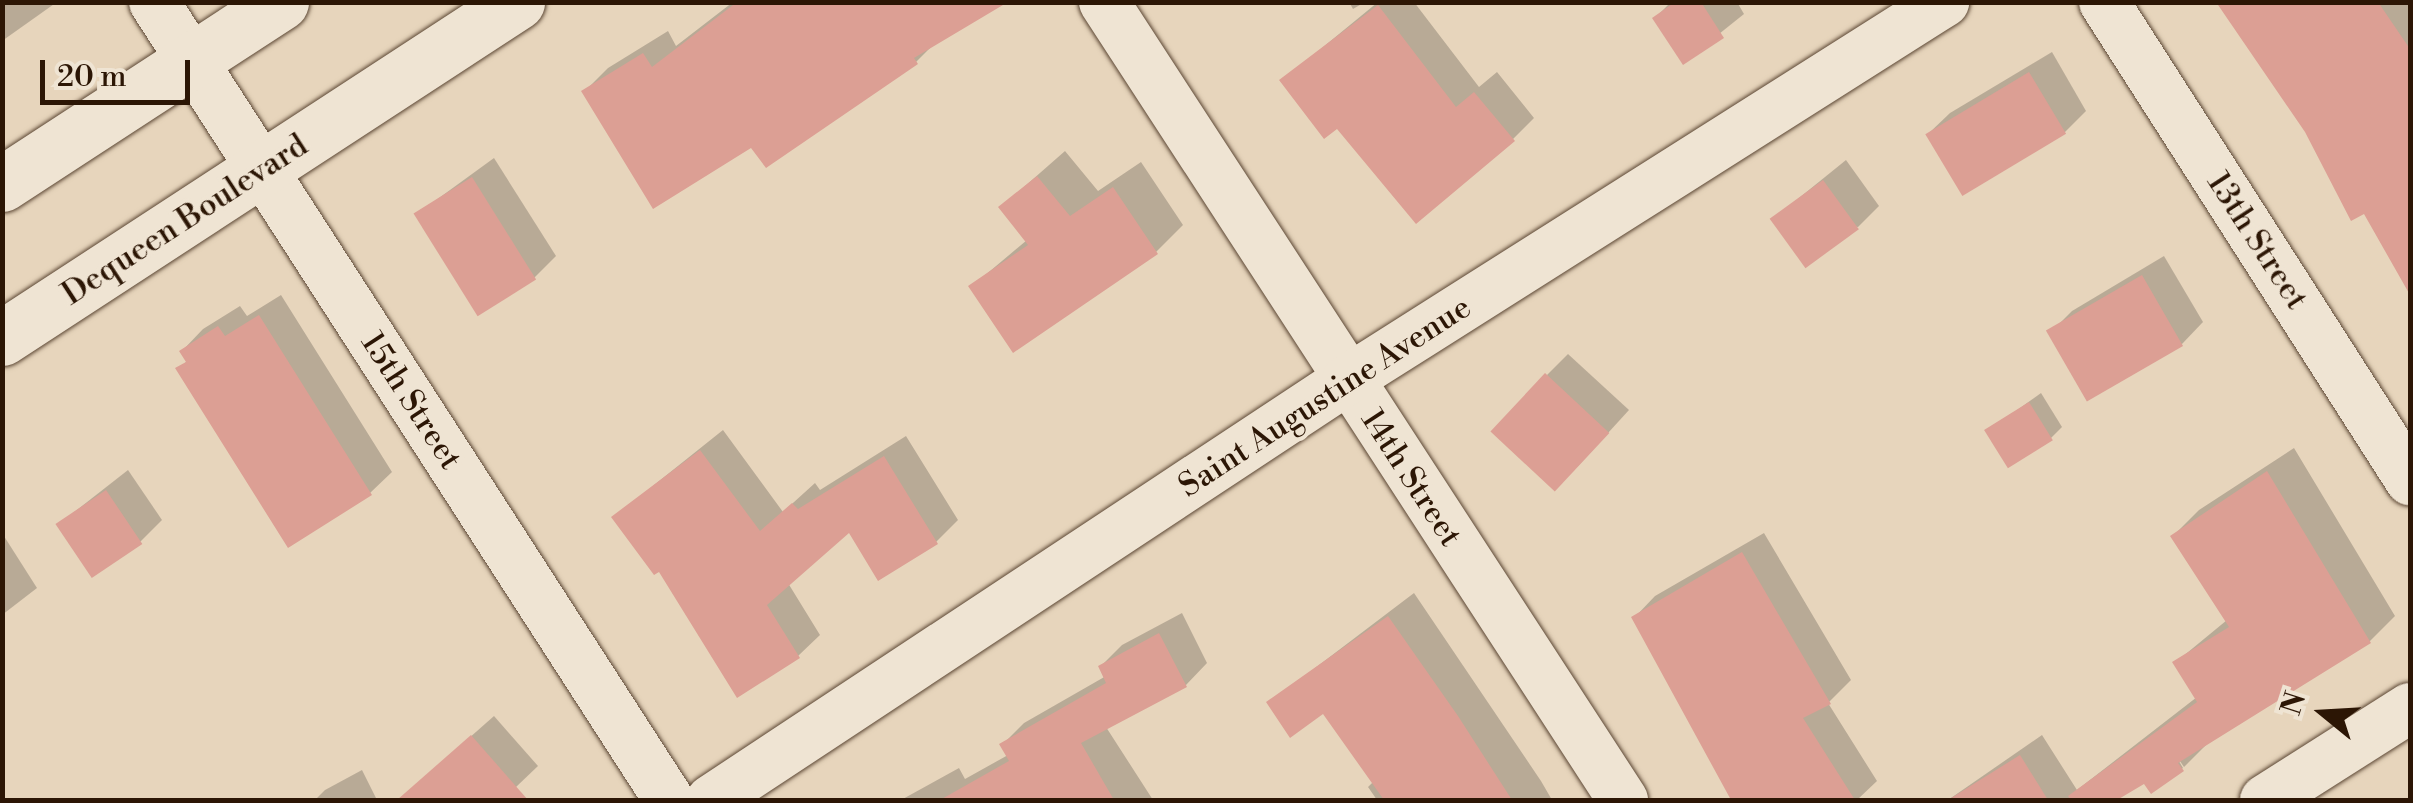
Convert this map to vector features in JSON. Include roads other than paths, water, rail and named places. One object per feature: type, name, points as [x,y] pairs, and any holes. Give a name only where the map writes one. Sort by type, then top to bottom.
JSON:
[{"type":"street","name":"15th Street","points":[[154,2],[668,800]]},
{"type":"street","points":[[2,184],[281,2]]},
{"type":"street","name":"Dequeen Boulevard","points":[[2,338],[517,2]]},
{"type":"street","name":"14th Street","points":[[1104,2],[1622,800]]},
{"type":"street","name":"Saint Augustine Avenue","points":[[711,800],[1348,380],[1944,2]]},
{"type":"street","name":"13th Street","points":[[2104,2],[2410,480]]},
{"type":"street","points":[[2265,800],[2410,708]]}]
